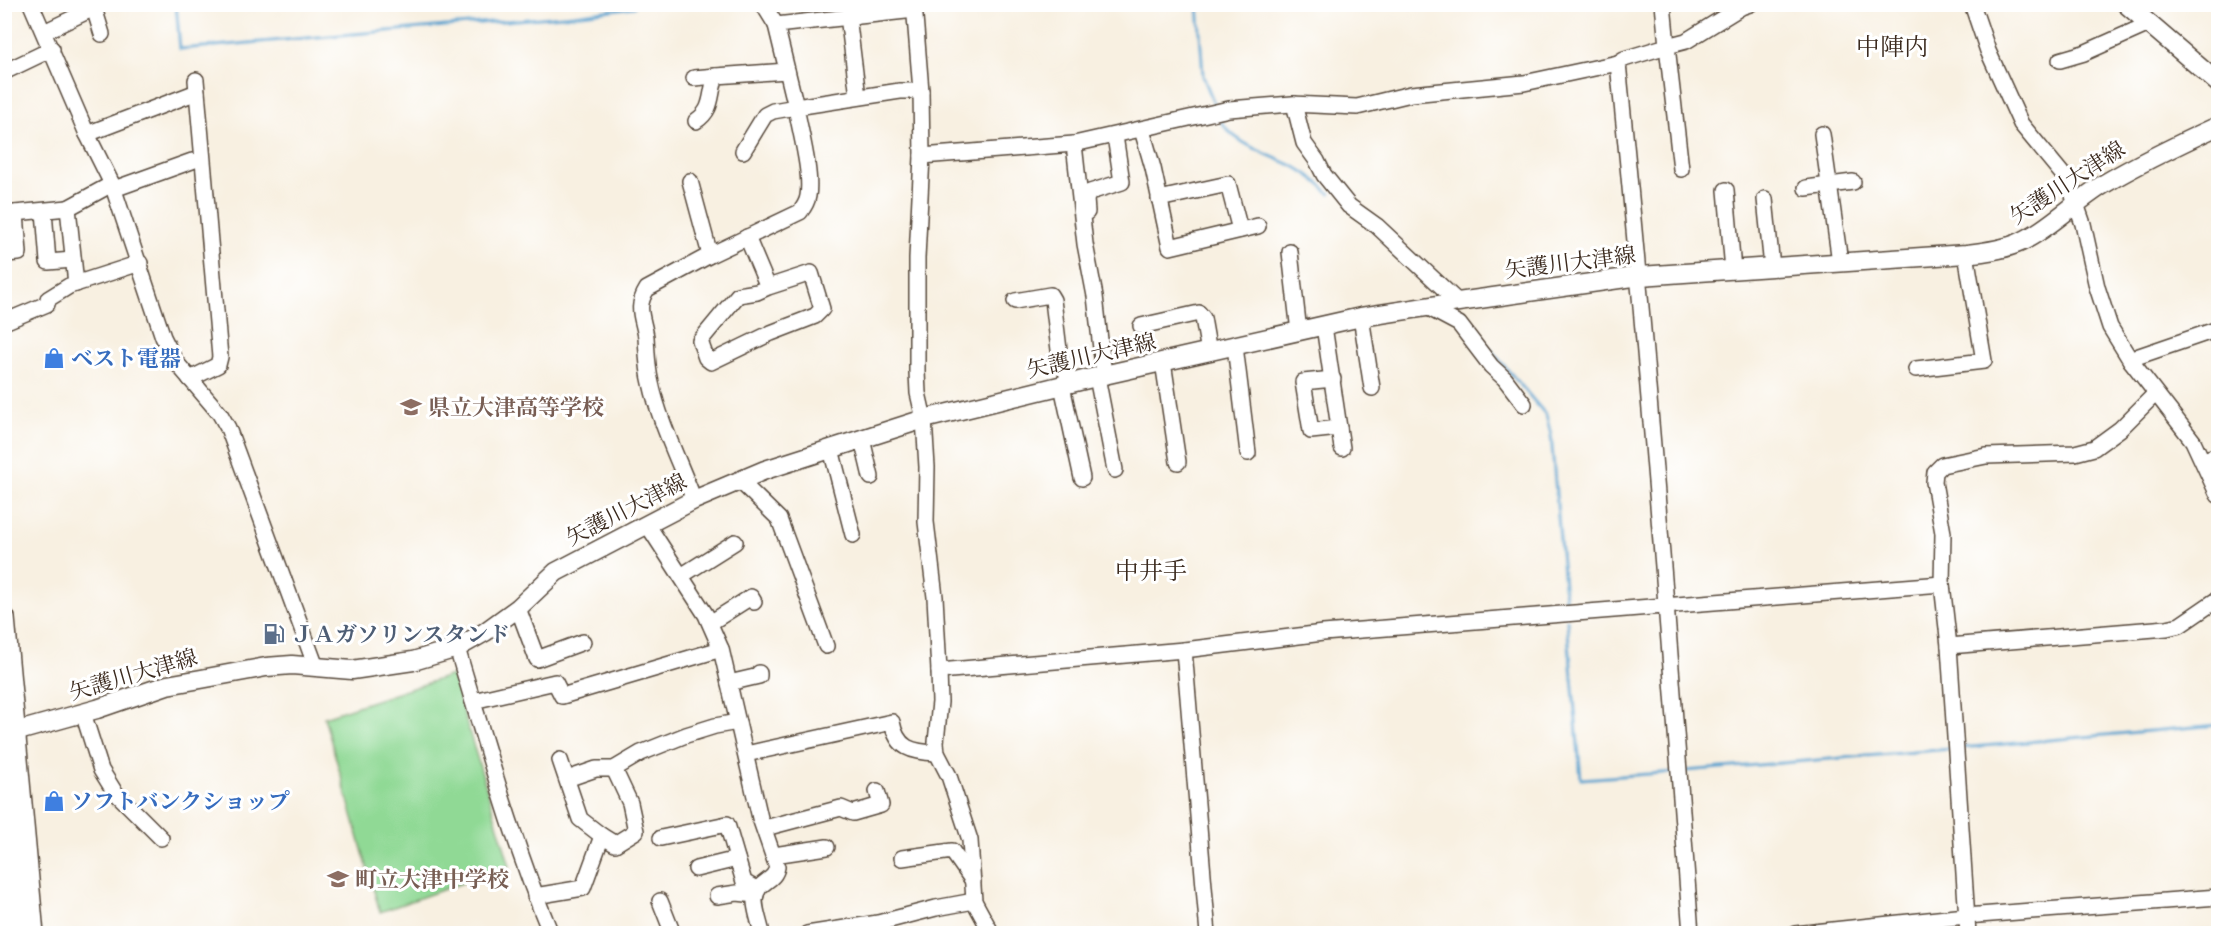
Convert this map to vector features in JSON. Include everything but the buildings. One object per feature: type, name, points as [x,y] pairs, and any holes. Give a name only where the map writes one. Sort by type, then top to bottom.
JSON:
[{"type":"highway","points":[[4,618],[9,733],[33,933]]},
{"type":"highway","points":[[4,784],[18,933]]},
{"type":"main road","points":[[2126,4],[2218,83]]},
{"type":"main road","name":"矢護川大津線","points":[[9,733],[83,713],[167,685],[266,667],[292,665],[352,670],[413,662],[457,648],[518,608],[556,573],[694,500],[765,471],[924,419],[1101,376],[1361,318],[1544,288],[1640,276],[1966,254],[2017,244],[2076,202],[2136,166],[2218,126]]},
{"type":"street","points":[[31,4],[87,134],[113,187],[163,337],[175,361],[220,414],[228,428],[316,667]]},
{"type":"street","points":[[694,500],[670,442],[651,383],[645,334],[639,311],[642,297],[647,289],[710,255],[800,212],[806,206],[808,179],[796,107],[776,25],[763,4]]},
{"type":"street","points":[[1663,4],[1681,169]]},
{"type":"street","points":[[922,156],[1074,144],[1229,109],[1294,104],[1357,107],[1411,94],[1524,83],[1618,63],[1624,58],[1686,41],[1741,7],[1750,4]]},
{"type":"street","points":[[1972,4],[1988,51],[2021,124],[2068,181],[2083,224],[2097,287],[2110,327],[2155,394],[2193,441],[2218,495]]},
{"type":"street","points":[[44,32],[93,6],[102,34]]},
{"type":"street","points":[[776,25],[914,7],[921,91],[922,156],[917,258],[917,372],[918,393],[924,419],[927,467],[926,522],[939,671],[940,702],[936,742],[970,840],[974,901],[992,933]]},
{"type":"street","points":[[848,16],[858,97]]},
{"type":"street","points":[[2060,60],[2084,53],[2149,24]]},
{"type":"street","points":[[4,72],[52,49]]},
{"type":"street","points":[[1618,63],[1640,276],[1668,607],[1691,933]]},
{"type":"street","points":[[694,78],[788,71]]},
{"type":"street","points":[[696,120],[706,114],[709,108],[711,90],[716,76]]},
{"type":"street","points":[[87,134],[197,86],[220,357],[218,365],[190,379]]},
{"type":"street","points":[[743,151],[765,115],[773,111],[900,91],[921,91]]},
{"type":"street","points":[[1294,104],[1304,143],[1317,160],[1324,175],[1349,206],[1377,226],[1458,302]]},
{"type":"street","points":[[1142,130],[1170,247],[1258,226]]},
{"type":"street","points":[[1822,134],[1840,262]]},
{"type":"street","points":[[1089,245],[1086,199],[1090,192],[1122,182],[1115,136]]},
{"type":"street","points":[[1074,144],[1085,244],[1095,296],[1101,376],[1115,470]]},
{"type":"street","points":[[4,254],[19,253],[10,214],[68,208],[113,187],[192,161]]},
{"type":"street","points":[[690,181],[710,255]]},
{"type":"street","points":[[1806,188],[1853,182]]},
{"type":"street","points":[[1159,199],[1228,184],[1240,230]]},
{"type":"street","points":[[1726,190],[1732,270]]},
{"type":"street","points":[[1766,199],[1772,267]]},
{"type":"street","points":[[68,208],[76,284]]},
{"type":"street","points":[[44,211],[48,261],[73,260]]},
{"type":"street","points":[[747,237],[768,287]]},
{"type":"street","points":[[1290,252],[1299,332]]},
{"type":"street","points":[[1916,369],[1984,361],[1966,254]]},
{"type":"street","points":[[4,322],[47,304],[48,299],[76,284],[140,263]]},
{"type":"street","points":[[811,273],[822,309],[815,316],[771,333],[711,362],[706,358],[700,341],[738,296],[768,287],[811,273]]},
{"type":"street","points":[[1015,301],[1050,295],[1053,300],[1059,350],[1082,478]]},
{"type":"street","points":[[1427,307],[1459,324],[1524,404]]},
{"type":"street","points":[[1141,326],[1199,313],[1203,318],[1209,352]]},
{"type":"street","points":[[1361,318],[1372,388]]},
{"type":"street","points":[[1324,326],[1341,448]]},
{"type":"street","points":[[2131,361],[2139,356],[2218,329]]},
{"type":"street","points":[[1235,346],[1248,453]]},
{"type":"street","points":[[1163,362],[1178,462]]},
{"type":"street","points":[[1333,379],[1303,382],[1311,430],[1339,428]]},
{"type":"street","points":[[1968,933],[1949,646],[1942,584],[1943,533],[1934,482],[1935,472],[1942,465],[1986,456],[2075,453],[2094,448],[2120,429],[2155,394]]},
{"type":"street","points":[[862,439],[871,477]]},
{"type":"street","points":[[831,449],[853,534]]},
{"type":"street","points":[[2203,460],[2218,455]]},
{"type":"street","points":[[740,481],[779,519],[826,646]]},
{"type":"street","points":[[647,524],[710,623],[721,649],[760,818],[777,867],[776,875],[757,892],[755,900],[762,933]]},
{"type":"street","points":[[681,576],[735,542]]},
{"type":"street","points":[[939,671],[1184,650],[1323,633],[1942,584]]},
{"type":"street","points":[[710,623],[751,597],[754,602]]},
{"type":"street","points":[[1949,646],[2167,628],[2180,625],[2218,599]]},
{"type":"street","points":[[518,608],[537,659],[583,642]]},
{"type":"street","points":[[457,648],[510,824],[535,896],[551,933]]},
{"type":"street","points":[[473,701],[555,682],[562,696],[721,649]]},
{"type":"street","points":[[1184,650],[1208,933]]},
{"type":"street","points":[[729,683],[759,676],[759,673]]},
{"type":"street","points":[[83,713],[101,770],[114,791],[161,838]]},
{"type":"street","points":[[567,779],[596,769],[614,769],[641,753],[686,735],[738,722]]},
{"type":"street","points":[[746,754],[892,722],[894,735],[907,748],[920,753],[938,753]]},
{"type":"street","points":[[560,760],[580,819],[615,844],[636,831],[630,803],[614,769]]},
{"type":"street","points":[[765,828],[841,808],[853,813],[881,805],[877,791]]},
{"type":"street","points":[[661,838],[728,824],[744,882],[757,892]]},
{"type":"street","points":[[535,896],[583,888],[602,836]]},
{"type":"street","points":[[774,855],[827,847]]},
{"type":"street","points":[[902,858],[952,851],[974,881]]},
{"type":"street","points":[[696,869],[737,859]]},
{"type":"street","points":[[717,896],[757,892]]},
{"type":"street","points":[[1795,933],[1966,916],[2218,897]]},
{"type":"street","points":[[660,901],[673,933]]},
{"type":"street","points":[[807,933],[879,928],[936,908],[974,901]]},
{"type":"green space","points":[[452,675],[510,866],[380,912],[324,717]]},
{"type":"waterway","points":[[176,4],[180,49],[574,15],[634,7],[635,4]]},
{"type":"waterway","points":[[1198,4],[1203,76],[1216,108]]},
{"type":"waterway","points":[[1219,117],[1224,126],[1242,141],[1297,168],[1330,194]]},
{"type":"waterway","points":[[1468,323],[1546,415],[1551,435],[1566,610]]},
{"type":"waterway","points":[[1567,620],[1581,779],[1675,772]]},
{"type":"waterway","points":[[1960,748],[2218,725]]},
{"type":"waterway","points":[[1685,771],[1950,749]]},
{"type":"place","name":"ベスト電器","points":[[54,358]]},
{"type":"place","name":"県立大津高等学校","points":[[411,407]]},
{"type":"place","name":"ＪＡガソリンスタンド","points":[[274,634]]},
{"type":"place","name":"ソフトバンクショップ","points":[[54,801]]},
{"type":"place","name":"町立大津中学校","points":[[338,879]]},
{"type":"district","name":"中陣内","points":[[1892,47]]},
{"type":"district","name":"中井手","points":[[1151,571]]}]
